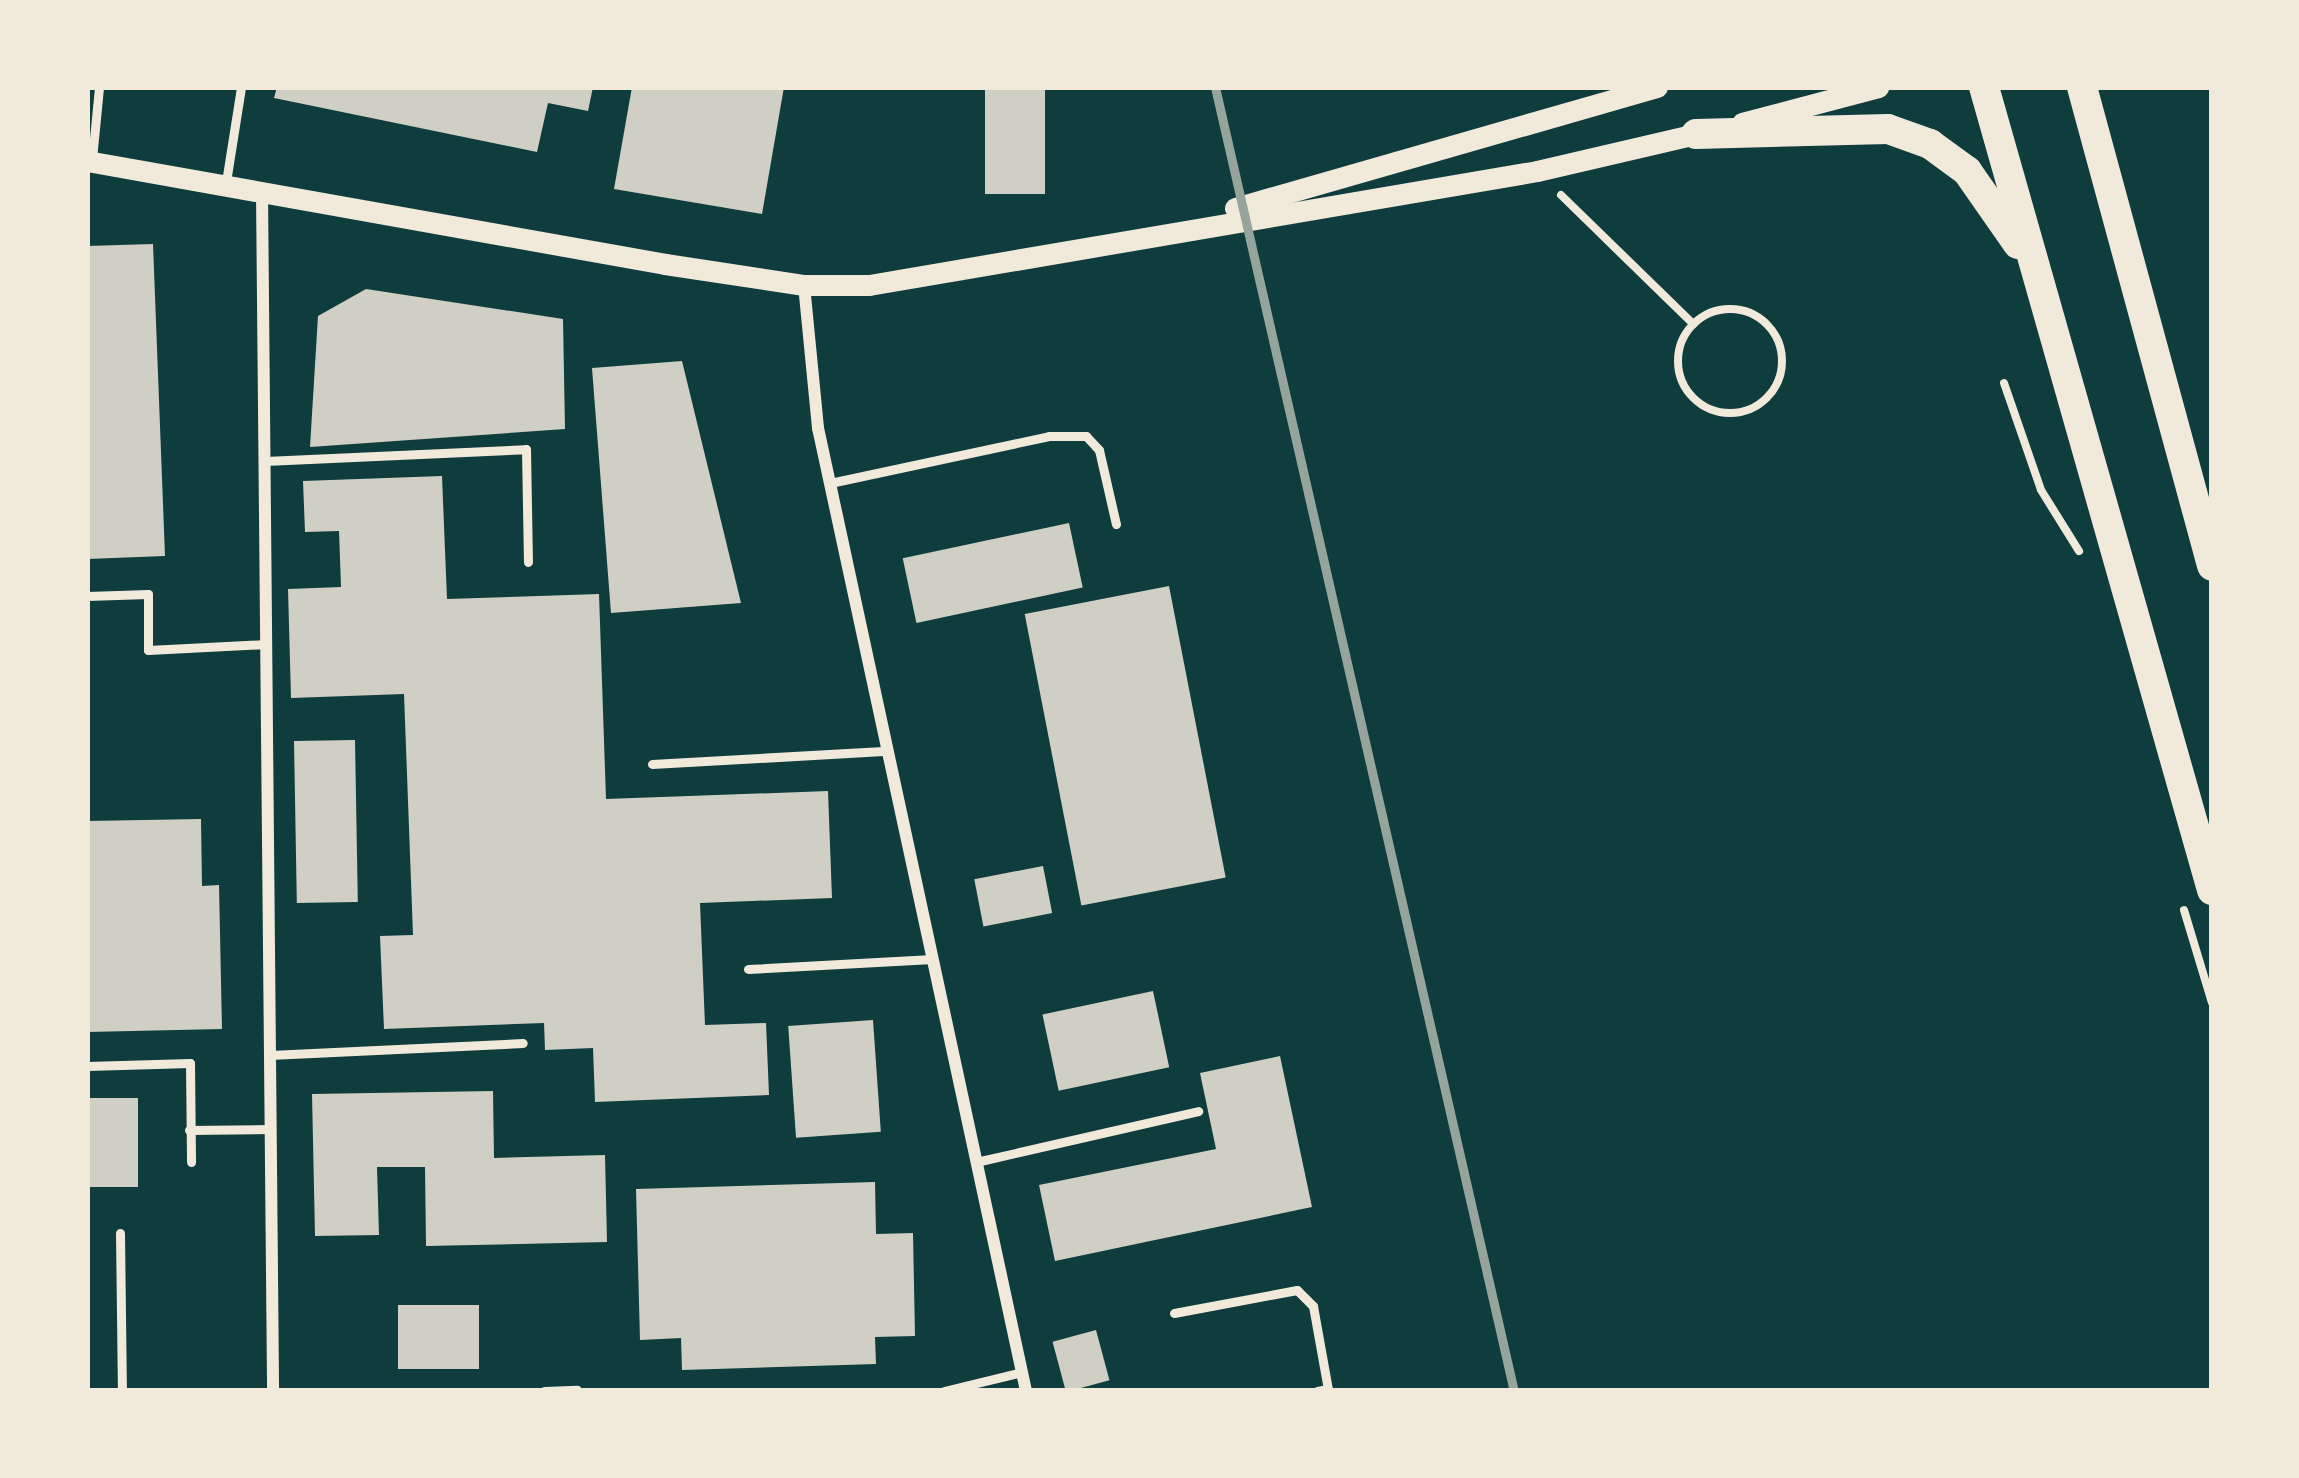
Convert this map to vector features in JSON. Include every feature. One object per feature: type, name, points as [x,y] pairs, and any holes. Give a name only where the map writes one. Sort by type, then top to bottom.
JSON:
[{"type":"main road","points":[[1984,87],[2212,890]]},
{"type":"main road","points":[[2082,87],[2212,566]]},
{"type":"main road","points":[[1696,134],[1835,125],[1888,129],[1930,144],[1967,171],[2030,261]]},
{"type":"street","points":[[1148,234],[1657,87]]},
{"type":"street","points":[[90,161],[804,285],[937,277],[1148,234],[1537,171],[1878,87]]},
{"type":"street","points":[[262,192],[273,1391]]},
{"type":"street","points":[[804,285],[808,374],[1026,1391]]},
{"type":"lane","points":[[90,161],[99,87]]},
{"type":"lane","points":[[226,186],[241,87]]},
{"type":"lane","points":[[830,483],[1049,436],[1086,436],[1099,450],[1116,524]]},
{"type":"lane","points":[[265,461],[526,449],[528,562]]},
{"type":"lane","points":[[87,596],[148,594],[148,650],[266,644]]},
{"type":"lane","points":[[652,764],[888,751]]},
{"type":"lane","points":[[748,969],[933,959]]},
{"type":"lane","points":[[270,1055],[523,1043]]},
{"type":"lane","points":[[87,1066],[190,1063],[191,1162]]},
{"type":"lane","points":[[976,1162],[1198,1112]]},
{"type":"lane","points":[[189,1130],[271,1130]]},
{"type":"lane","points":[[121,1233],[122,1391]]},
{"type":"lane","points":[[1174,1313],[1298,1290],[1313,1306],[1328,1389],[1317,1391]]},
{"type":"lane","points":[[944,1391],[1022,1372]]},
{"type":"lane","points":[[544,1391],[577,1390]]},
{"type":"path","points":[[1537,171],[1693,324]]},
{"type":"path","points":[[1741,310],[1771,329],[1781,370],[1764,401],[1729,414],[1696,401],[1678,370],[1693,324],[1741,310]]},
{"type":"path","points":[[2004,383],[2041,490],[2083,559]]},
{"type":"path","points":[[2179,892],[2212,1003]]},
{"type":"building","points":[[277,87],[593,87],[588,111],[548,103],[537,152],[274,98]]},
{"type":"building","points":[[632,87],[784,87],[762,214],[614,189]]},
{"type":"building","points":[[985,87],[1045,87],[1045,194],[985,194]]},
{"type":"building","points":[[153,244],[165,556],[87,559],[87,246]]},
{"type":"building","points":[[366,289],[563,319],[565,429],[310,447],[318,316]]},
{"type":"building","points":[[682,361],[741,603],[611,613],[592,368]]},
{"type":"building","points":[[442,476],[447,599],[599,594],[606,799],[828,791],[832,898],[700,903],[705,1025],[766,1023],[769,1095],[595,1102],[593,1048],[545,1050],[544,1023],[384,1029],[380,936],[413,935],[404,694],[291,698],[288,589],[341,587],[339,531],[305,532],[303,481]]},
{"type":"building","points":[[1069,523],[1083,588],[916,623],[903,558]]},
{"type":"building","points":[[1169,586],[1226,878],[1081,906],[1025,614]]},
{"type":"building","points":[[355,740],[358,902],[297,903],[294,741]]},
{"type":"building","points":[[201,819],[202,886],[219,885],[222,1029],[87,1032],[87,821]]},
{"type":"building","points":[[1043,866],[1052,913],[983,926],[974,879]]},
{"type":"building","points":[[1153,991],[1169,1067],[1059,1091],[1042,1014]]},
{"type":"building","points":[[873,1020],[881,1132],[796,1138],[788,1026]]},
{"type":"building","points":[[1280,1056],[1312,1207],[1055,1261],[1039,1185],[1216,1149],[1200,1073]]},
{"type":"building","points":[[493,1091],[494,1158],[605,1155],[607,1242],[426,1246],[425,1167],[377,1167],[379,1235],[315,1236],[312,1094]]},
{"type":"building","points":[[87,1098],[138,1098],[138,1187],[87,1187]]},
{"type":"building","points":[[875,1182],[876,1234],[913,1233],[915,1336],[875,1337],[876,1364],[682,1370],[681,1338],[640,1340],[636,1189]]},
{"type":"building","points":[[398,1305],[479,1305],[479,1369],[398,1369]]},
{"type":"building","points":[[1096,1330],[1109,1380],[1066,1391],[1053,1342]]},
{"type":"railway","points":[[1215,87],[1514,1391]]}]
